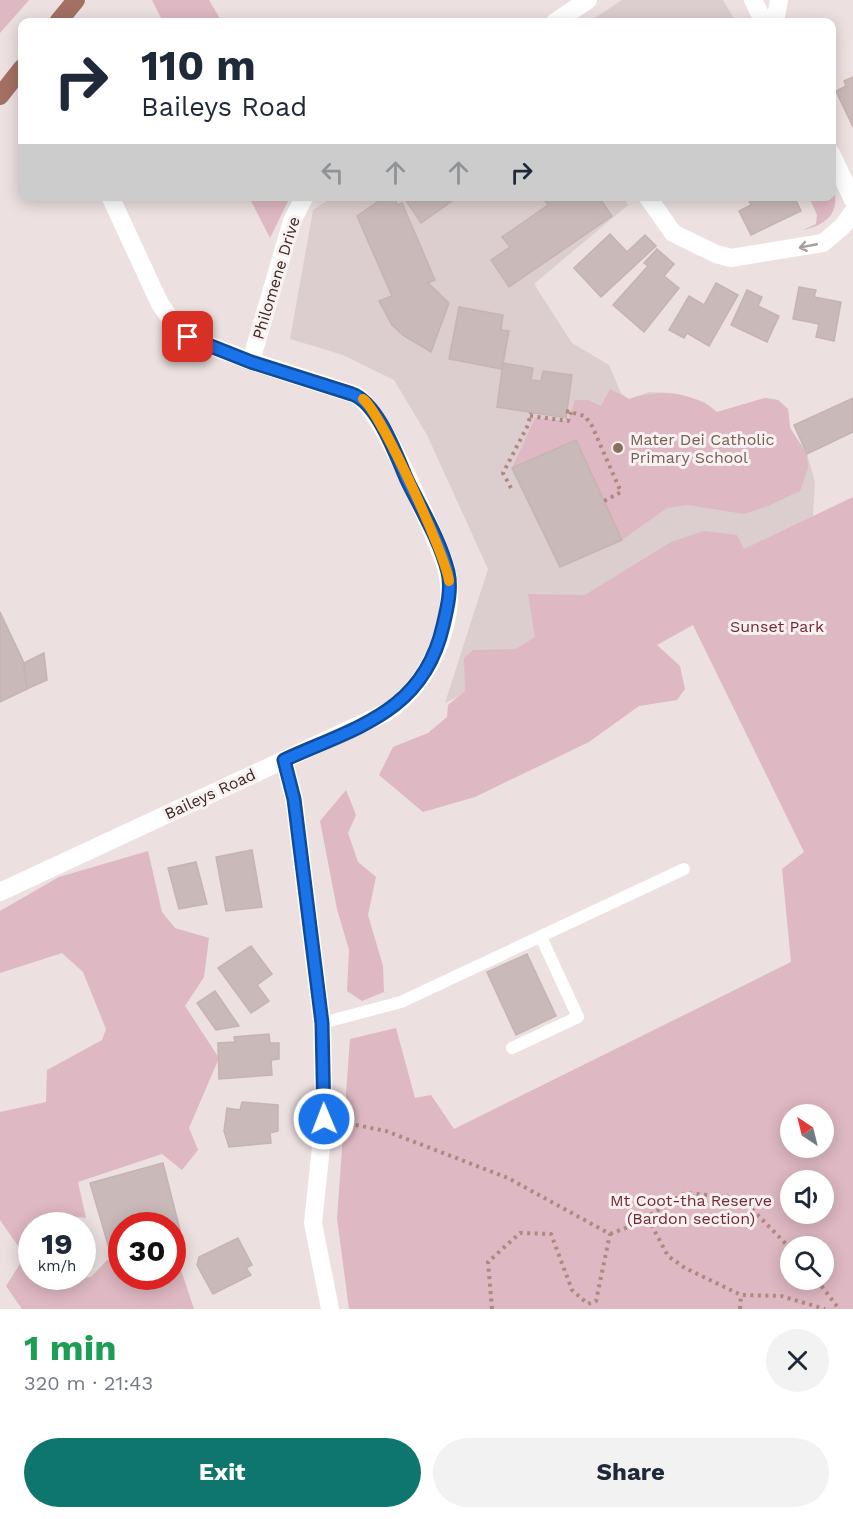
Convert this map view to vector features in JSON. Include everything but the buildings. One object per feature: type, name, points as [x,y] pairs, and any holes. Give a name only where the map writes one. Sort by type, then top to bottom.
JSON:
[{"type":"main road","points":[[61,18],[76,0]]},
{"type":"main road","points":[[0,96],[18,73]]},
{"type":"street","points":[[561,18],[588,0]]},
{"type":"street","points":[[753,0],[762,18]]},
{"type":"street","points":[[776,18],[779,0]]},
{"type":"street","points":[[836,164],[853,200]]},
{"type":"street","name":"Baileys Road","points":[[0,892],[387,712],[414,688],[427,669],[440,642],[446,615],[449,580],[434,537],[371,407],[359,397],[251,362],[188,337],[173,324],[160,304],[112,201]]},
{"type":"street","name":"Philomene Drive","points":[[251,362],[292,221],[301,201]]},
{"type":"street","points":[[650,201],[673,233],[718,255],[731,258],[823,243],[843,226],[853,212]]},
{"type":"street","points":[[284,760],[294,799],[322,1023],[324,1119],[314,1223],[330,1309]]},
{"type":"lane","points":[[322,1023],[401,1002],[684,869]]},
{"type":"lane","points":[[512,1048],[578,1017],[541,937]]},
{"type":"path","points":[[511,488],[503,472],[528,425],[530,414],[568,421],[568,412],[585,416],[592,426],[621,492],[604,501]]},
{"type":"path","points":[[324,1119],[386,1131],[508,1178],[610,1234],[636,1224],[685,1193],[741,1198],[780,1238]]},
{"type":"path","points":[[636,1224],[652,1226],[668,1256],[685,1268],[741,1295],[781,1296],[825,1309]]},
{"type":"path","points":[[492,1309],[488,1262],[520,1233],[551,1234],[572,1290],[588,1304],[596,1301],[610,1234]]},
{"type":"path","points":[[825,1290],[839,1309]]},
{"type":"path","points":[[740,1309],[741,1295]]},
{"type":"shaded area","points":[[622,0],[723,0],[734,18],[595,18]]},
{"type":"shaded area","name":"Mater Dei Catholic Primary School","points":[[327,201],[626,201],[628,205],[534,284],[572,343],[609,365],[621,393],[629,399],[649,392],[673,393],[705,402],[717,412],[765,398],[778,400],[788,409],[790,428],[807,454],[815,482],[813,516],[445,703],[488,569],[427,435],[394,380],[343,355],[290,339],[313,210]]},
{"type":"green space","points":[[0,0],[29,0],[0,33]]},
{"type":"green space","points":[[152,0],[209,0],[220,18],[161,18]]},
{"type":"green space","points":[[251,201],[288,201],[270,238]]},
{"type":"green space","points":[[811,201],[835,201],[835,206],[828,219],[803,230],[816,224],[817,215]]},
{"type":"green space","points":[[610,389],[629,399],[663,393],[686,396],[717,412],[765,398],[778,400],[788,409],[790,428],[807,454],[808,468],[800,491],[744,514],[688,505],[667,508],[622,540],[576,440],[512,468],[535,418],[568,421],[575,400],[588,400],[601,406]]},
{"type":"green space","points":[[853,497],[853,1309],[349,1309],[337,1218],[350,1039],[396,1028],[415,1098],[431,1095],[454,1129],[791,962],[782,869],[804,852],[693,625],[657,645],[680,666],[685,689],[677,700],[639,706],[589,742],[475,797],[423,812],[379,775],[393,747],[428,733],[447,717],[448,705],[465,691],[464,658],[473,650],[516,649],[535,637],[528,594],[585,595],[671,542],[704,531],[737,535],[744,549]]},
{"type":"green space","points":[[346,790],[356,815],[348,833],[358,862],[376,877],[368,915],[383,966],[384,992],[362,1001],[347,991],[349,950],[337,909],[320,821]]},
{"type":"green space","points":[[148,851],[162,912],[175,928],[209,938],[204,977],[185,1006],[219,1058],[189,1128],[198,1150],[182,1170],[162,1154],[78,1182],[85,1212],[18,1212],[18,1246],[0,1220],[0,1112],[46,1102],[47,1070],[102,1040],[106,1029],[83,972],[62,953],[0,973],[0,911],[59,877]]},
{"type":"green space","points":[[108,1260],[108,1290],[186,1290],[186,1285],[194,1309],[22,1309],[6,1286],[18,1267],[18,1290],[96,1290],[96,1272]]},
{"type":"slow traffic","points":[[363,399],[371,407],[394,452],[434,537],[449,581]]},
{"type":"place","name":"Mater Dei Catholic Primary School","points":[[618,448]]},
{"type":"route","points":[[188,337],[251,362],[365,400],[371,407],[394,452],[434,537],[448,576],[448,603],[440,642],[427,669],[409,694],[379,717],[284,760],[294,799],[322,1023],[324,1119]]},
{"type":"park label","name":"Sunset Park","points":[[777,626]]},
{"type":"park label","name":"Mt Coot-tha Reserve (Bardon section)","points":[[691,1209]]}]
